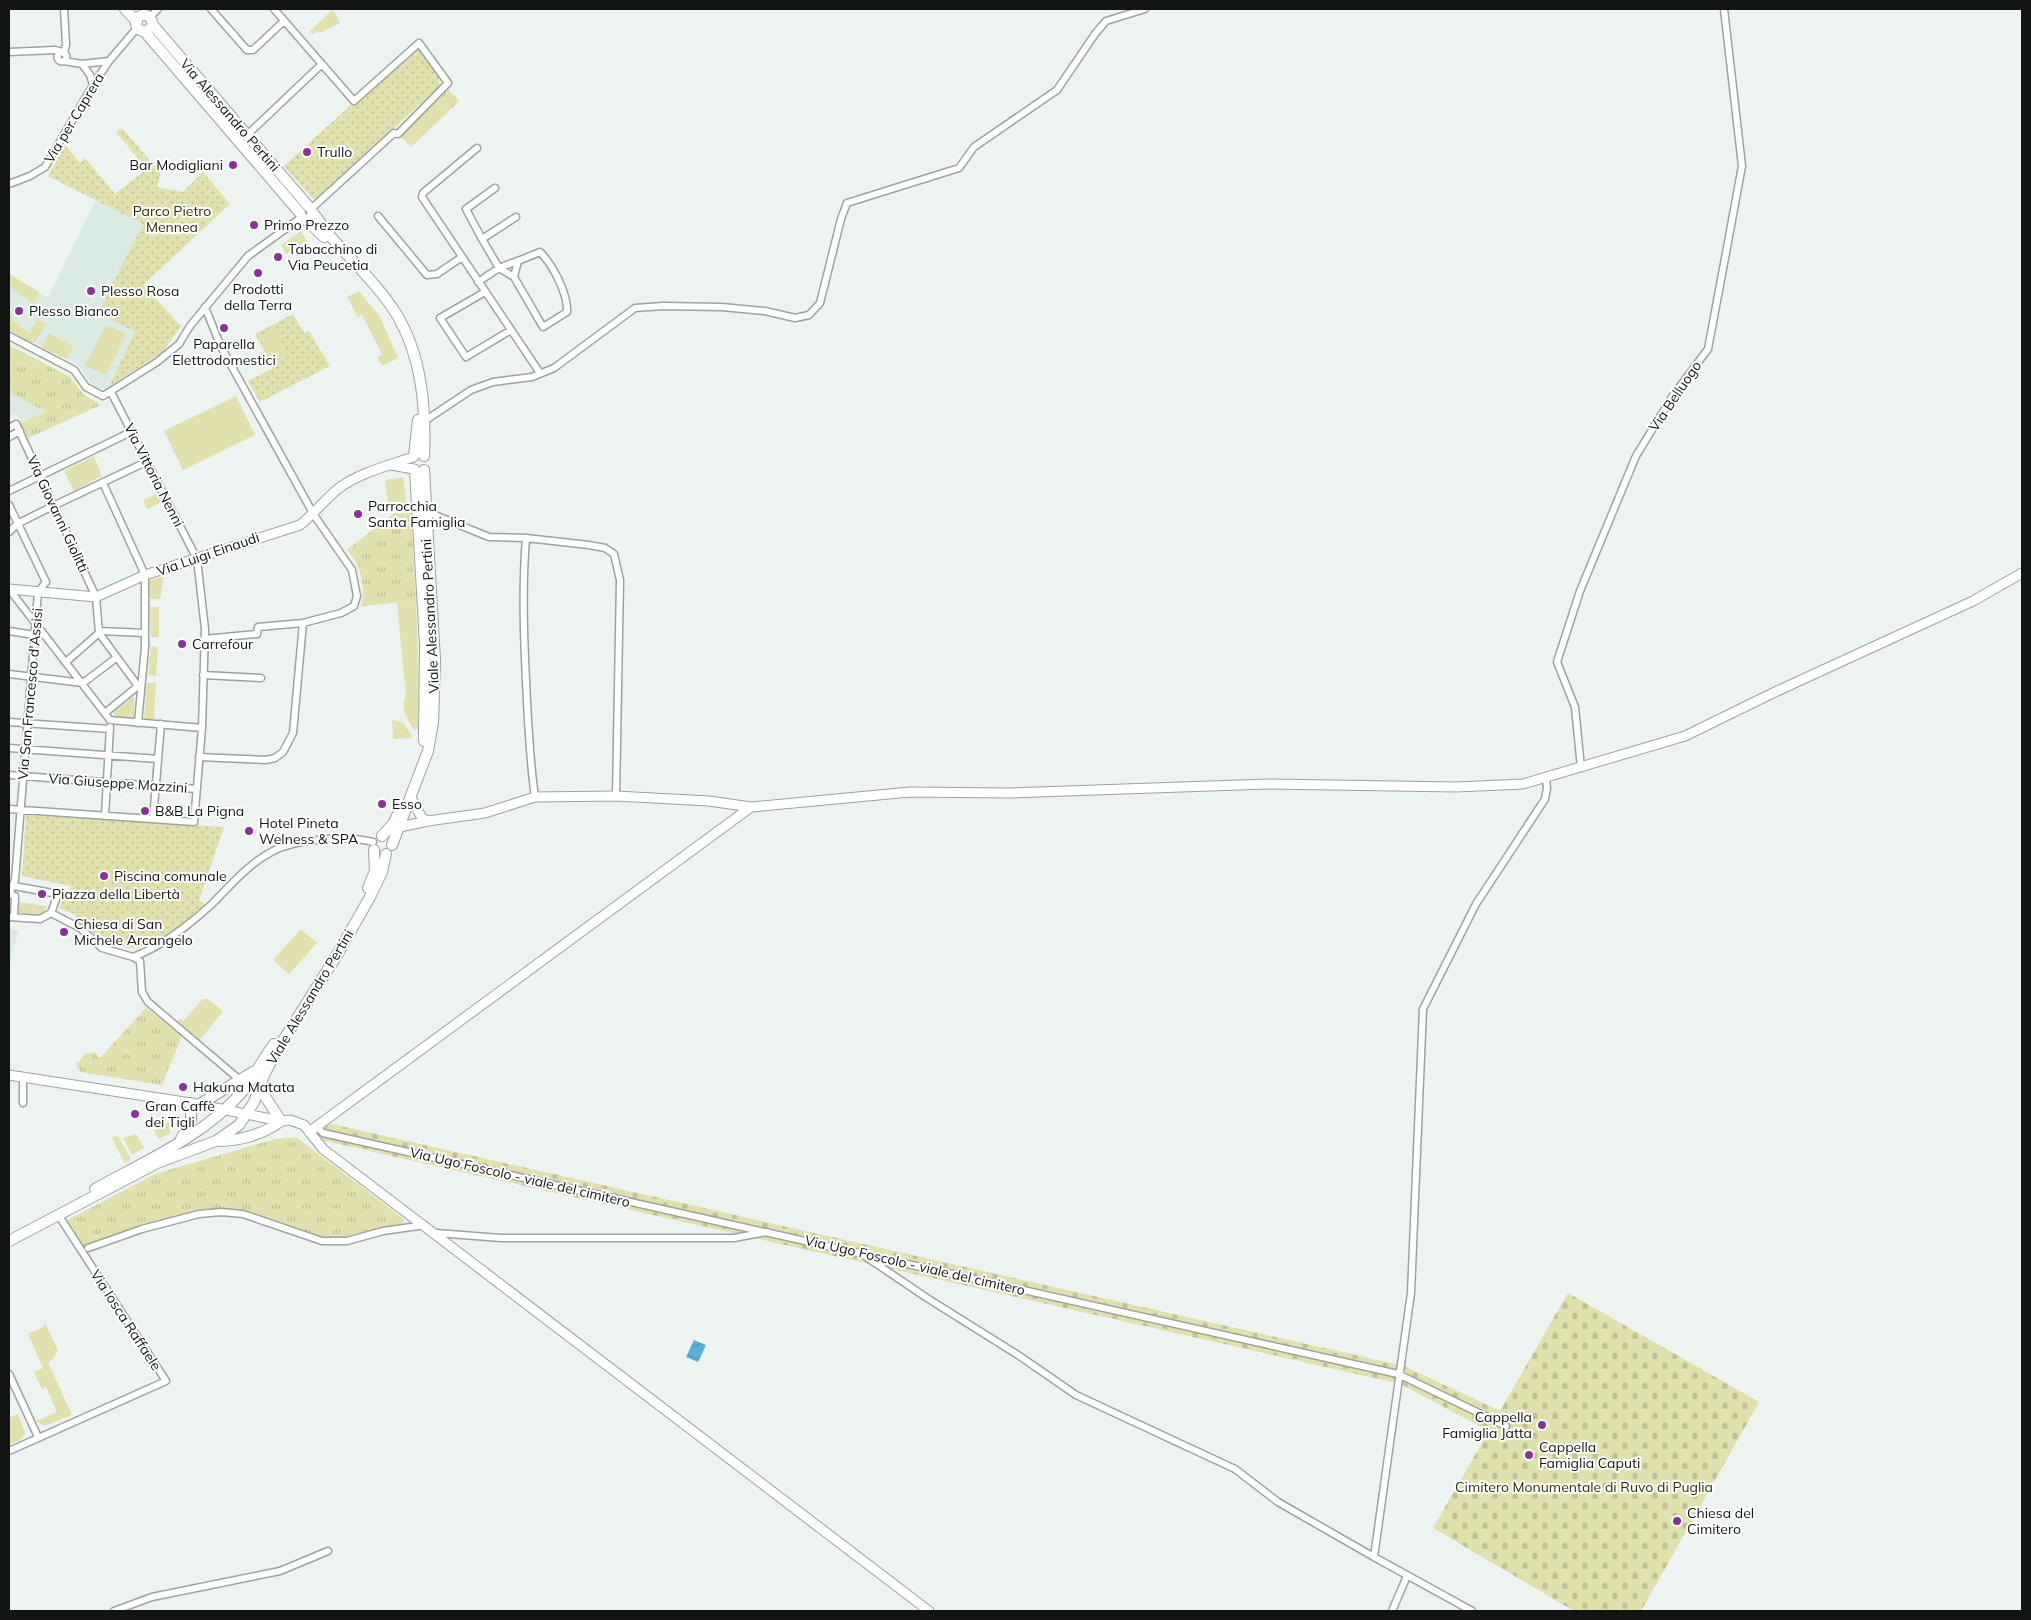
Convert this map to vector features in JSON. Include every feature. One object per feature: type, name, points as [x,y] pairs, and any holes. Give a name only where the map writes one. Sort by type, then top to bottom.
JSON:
[{"type":"main road","name":"Via Alessandro Pertini","points":[[125,9],[143,21],[247,135],[307,213]]},
{"type":"main road","name":"Via Alessandro Pertini","points":[[143,21],[307,213]]},
{"type":"main road","name":"Viale Alessandro Pertini","points":[[9,1241],[157,1163],[216,1142],[238,1125],[247,1114],[278,1047],[337,955],[370,897],[382,872],[386,854],[391,850],[428,751],[433,723],[435,660],[425,511],[418,470],[411,464],[417,456],[423,422],[418,368],[414,352],[400,322],[381,293],[307,213]]},
{"type":"main road","name":"Viale Alessandro Pertini","points":[[307,213],[314,225],[364,282],[391,318],[404,344],[415,379],[418,404],[417,456]]},
{"type":"main road","name":"Viale Alessandro Pertini","points":[[417,456],[428,462],[418,470]]},
{"type":"main road","name":"Via Luigi Einaudi","points":[[9,589],[96,597],[145,576],[300,525],[314,514],[338,488],[367,472],[417,456]]},
{"type":"main road","points":[[391,465],[418,470]]},
{"type":"main road","name":"Viale Alessandro Pertini","points":[[9,1235],[180,1142],[224,1109],[242,1092],[333,950],[364,896],[375,871],[377,843],[393,824],[423,748],[425,729],[425,644],[418,470]]},
{"type":"main road","points":[[399,827],[485,812],[535,797],[616,796],[709,801],[751,807],[910,792],[1010,793],[1268,784],[1502,786],[1546,779],[1685,736],[1782,688],[1973,601],[2022,573]]},
{"type":"main road","points":[[411,798],[422,818],[428,821]]},
{"type":"main road","points":[[311,1130],[751,807]]},
{"type":"main road","points":[[386,854],[380,854],[377,843],[388,837],[392,845]]},
{"type":"main road","name":"Viale Alessandro Pertini","points":[[196,1104],[218,1094],[256,1070]]},
{"type":"main road","points":[[9,1075],[196,1104],[283,1121],[290,1120],[304,1125],[311,1130],[323,1149],[426,1225],[928,1611]]},
{"type":"main road","points":[[262,1080],[264,1095],[283,1121]]},
{"type":"main road","points":[[180,1142],[191,1120],[196,1104]]},
{"type":"main road","points":[[216,1142],[232,1141],[271,1128],[283,1121]]},
{"type":"street","points":[[64,9],[66,44],[63,53],[57,58],[60,61],[82,64],[109,61]]},
{"type":"street","name":"Via per Caprera","points":[[9,184],[30,176],[45,167],[92,85],[109,61],[143,21],[158,9]]},
{"type":"street","points":[[211,9],[246,50],[253,50],[284,21]]},
{"type":"street","points":[[9,336],[74,370],[86,387],[103,396],[111,392],[157,362],[179,344],[205,307],[248,256],[307,213],[394,133],[398,134],[448,83],[419,43],[354,101],[274,9]]},
{"type":"street","points":[[423,422],[470,390],[493,382],[540,374],[554,368],[635,308],[663,306],[722,307],[765,311],[795,318],[809,315],[820,303],[841,218],[847,203],[960,168],[974,147],[1057,90],[1106,21],[1145,9]]},
{"type":"street","name":"Via Belluogo","points":[[1581,768],[1575,707],[1557,662],[1580,591],[1636,456],[1672,397],[1708,349],[1742,166],[1724,9]]},
{"type":"street","points":[[9,52],[55,50],[63,53]]},
{"type":"street","points":[[82,64],[90,75],[92,85]]},
{"type":"street","points":[[247,135],[322,64]]},
{"type":"street","points":[[477,148],[423,193],[422,197],[540,374]]},
{"type":"street","points":[[478,282],[499,268],[540,252],[548,260],[568,304],[567,312],[543,327],[514,277],[499,268],[482,239],[466,209],[495,188]]},
{"type":"street","points":[[378,216],[427,275],[437,274],[462,257]]},
{"type":"street","points":[[482,239],[516,217]]},
{"type":"street","points":[[514,277],[518,261],[521,260]]},
{"type":"street","points":[[485,292],[440,318],[466,357],[511,330]]},
{"type":"street","points":[[204,639],[257,634],[258,627],[303,622],[341,613],[354,606],[357,596],[352,570],[314,514],[211,328],[205,307]]},
{"type":"street","points":[[198,316],[211,328]]},
{"type":"street","name":"Via Vittoria Nenni","points":[[111,392],[197,558]]},
{"type":"street","points":[[9,428],[16,424],[20,431],[9,437]]},
{"type":"street","name":"Via Giovanni Giolitti","points":[[20,431],[96,597],[99,632]]},
{"type":"street","points":[[9,491],[40,474],[131,432]]},
{"type":"street","points":[[9,532],[17,524],[146,462]]},
{"type":"street","points":[[102,483],[145,576],[145,634],[139,688],[138,722]]},
{"type":"street","points":[[9,505],[17,524]]},
{"type":"street","points":[[425,511],[489,537],[526,538],[605,548],[614,554],[620,580],[616,796]]},
{"type":"street","name":"Via San Francesco d'Assisi","points":[[12,882],[21,810],[26,724],[38,592],[46,582],[17,524]]},
{"type":"street","points":[[526,538],[523,572],[525,684],[530,762],[535,797]]},
{"type":"street","points":[[9,809],[194,822],[202,728],[204,639],[197,558]]},
{"type":"street","points":[[9,589],[110,720],[105,816]]},
{"type":"street","points":[[200,757],[266,760],[275,758],[283,752],[292,733],[303,622]]},
{"type":"street","points":[[9,631],[34,635]]},
{"type":"street","points":[[66,662],[99,632],[145,634]]},
{"type":"street","points":[[99,632],[139,688]]},
{"type":"street","points":[[9,674],[83,683],[116,658]]},
{"type":"street","points":[[203,676],[261,678]]},
{"type":"street","points":[[105,713],[139,688]]},
{"type":"street","points":[[110,720],[202,728]]},
{"type":"street","points":[[9,722],[110,729]]},
{"type":"street","points":[[153,819],[161,724]]},
{"type":"street","points":[[9,748],[158,759]]},
{"type":"street","name":"Via Giuseppe Mazzini","points":[[9,775],[196,789]]},
{"type":"street","points":[[1374,1557],[1398,1374],[1411,1293],[1423,1009],[1476,904],[1545,799],[1546,779]]},
{"type":"street","points":[[133,957],[154,949],[177,932],[212,904],[254,863],[274,851],[293,844],[335,838],[356,837],[377,843]]},
{"type":"street","points":[[12,882],[58,894],[51,914],[40,919],[11,917],[15,896],[10,895],[12,882]]},
{"type":"street","points":[[51,914],[80,928],[102,948],[133,957],[140,962],[142,992],[148,1002],[240,1080]]},
{"type":"street","points":[[23,1076],[23,1103]]},
{"type":"street","name":"Via Ugo Foscolo - viale del cimitero","points":[[311,1130],[1398,1374],[1506,1426]]},
{"type":"street","points":[[88,1248],[142,1229],[209,1213],[243,1214],[278,1228],[329,1242],[348,1241],[383,1231],[426,1225]]},
{"type":"street","name":"Via Iosca Raffaele","points":[[9,1451],[166,1381],[58,1216]]},
{"type":"street","points":[[436,1233],[501,1238],[734,1238],[770,1232]]},
{"type":"street","points":[[859,1252],[1076,1395],[1235,1469],[1278,1502],[1472,1611]]},
{"type":"street","points":[[9,1374],[38,1437]]},
{"type":"street","points":[[114,1611],[152,1597],[280,1571],[328,1551]]},
{"type":"street","points":[[1392,1611],[1407,1576]]},
{"type":"shaded area","points":[[96,200],[143,224],[99,313],[135,332],[106,389],[93,386],[78,364],[9,330],[9,274],[48,298]]},
{"type":"shaded area","points":[[9,393],[47,411],[20,424],[16,414],[9,417]]},
{"type":"shaded area","points":[[9,928],[19,931],[9,964]]},
{"type":"green space","points":[[333,9],[340,23],[313,34],[310,31]]},
{"type":"green space","points":[[418,49],[439,78],[439,86],[318,199],[312,198],[284,166],[354,102],[357,104]]},
{"type":"green space","points":[[448,89],[459,101],[447,113],[437,101]]},
{"type":"green space","points":[[436,100],[447,113],[411,147],[400,136]]},
{"type":"green space","name":"Parco Pietro Mennea","points":[[122,128],[152,163],[161,170],[157,187],[183,192],[203,172],[230,204],[143,285],[181,326],[163,352],[108,387],[135,332],[98,313],[143,224],[48,176],[65,145],[80,163],[85,158],[115,194],[147,169],[116,132]]},
{"type":"green space","points":[[301,231],[307,241],[286,254],[281,245]]},
{"type":"green space","points":[[9,274],[39,292],[34,304],[9,287]]},
{"type":"green space","points":[[359,291],[380,317],[398,358],[382,366],[377,357],[382,354],[362,315],[358,317],[347,297]]},
{"type":"green space","points":[[9,314],[13,317],[12,320],[29,333],[37,319],[46,324],[35,342],[31,343],[9,330]]},
{"type":"green space","points":[[293,314],[304,333],[309,331],[330,366],[260,402],[248,381],[273,368],[255,334]]},
{"type":"green space","points":[[106,325],[126,334],[106,375],[84,366]]},
{"type":"green space","points":[[276,330],[289,356],[274,364],[260,338]]},
{"type":"green space","points":[[49,333],[73,346],[67,359],[42,348]]},
{"type":"green space","points":[[9,345],[70,377],[84,395],[101,405],[28,438],[20,424],[46,411],[9,393]]},
{"type":"green space","points":[[236,396],[255,435],[183,470],[164,431]]},
{"type":"green space","points":[[94,456],[102,476],[74,491],[64,471]]},
{"type":"green space","points":[[403,477],[407,507],[389,510],[385,480]]},
{"type":"green space","points":[[157,494],[162,502],[147,509],[143,500]]},
{"type":"green space","points":[[394,513],[411,513],[416,601],[361,606],[363,592],[361,576],[356,562],[347,550]]},
{"type":"green space","points":[[164,576],[160,599],[150,599],[149,581]]},
{"type":"green space","points":[[416,601],[419,681],[418,729],[413,729],[404,708],[406,695],[397,603]]},
{"type":"green space","points":[[150,607],[159,607],[159,637],[151,637]]},
{"type":"green space","points":[[151,646],[158,647],[156,676],[148,675]]},
{"type":"green space","points":[[147,683],[156,683],[154,719],[144,719]]},
{"type":"green space","points":[[134,696],[134,719],[116,717],[114,712]]},
{"type":"green space","points":[[392,720],[403,722],[413,738],[393,739]]},
{"type":"green space","points":[[26,815],[224,827],[199,900],[205,905],[179,926],[152,943],[138,947],[124,947],[109,943],[88,929],[74,914],[59,908],[71,886],[22,876]]},
{"type":"green space","points":[[19,902],[47,906],[43,915],[17,913]]},
{"type":"green space","points":[[301,929],[317,943],[289,974],[273,960]]},
{"type":"green space","points":[[203,999],[208,999],[223,1011],[199,1041],[178,1021],[180,1019],[183,1021]]},
{"type":"green space","points":[[146,1008],[182,1036],[162,1085],[80,1072],[76,1062],[79,1062],[84,1054],[95,1052],[98,1058],[101,1057]]},
{"type":"green space","points":[[169,1122],[170,1133],[159,1139],[154,1131]]},
{"type":"green space","name":"Cimitero Monumentale di Ruvo di Puglia","points":[[327,1123],[1404,1366],[1500,1411],[1568,1293],[1759,1402],[1641,1611],[1574,1611],[1433,1528],[1489,1431],[1401,1384],[321,1140]]},
{"type":"green space","points":[[136,1134],[144,1148],[132,1155],[123,1138]]},
{"type":"green space","points":[[118,1136],[131,1159],[125,1163],[111,1137]]},
{"type":"green space","points":[[296,1137],[404,1219],[402,1226],[351,1238],[330,1239],[309,1236],[244,1212],[218,1210],[157,1221],[116,1234],[84,1248],[66,1221],[155,1174],[275,1139]]},
{"type":"green space","points":[[45,1323],[58,1350],[53,1359],[48,1362],[72,1415],[44,1426],[36,1421],[57,1412],[46,1387],[42,1389],[34,1372],[43,1368],[28,1334],[43,1327]]},
{"type":"green space","points":[[18,1414],[25,1433],[20,1440],[9,1445],[9,1418]]},
{"type":"water","points":[[694,1340],[706,1345],[698,1362],[686,1357]]},
{"type":"place","name":"Trullo","points":[[307,152]]},
{"type":"place","name":"Bar Modigliani","points":[[233,165]]},
{"type":"place","name":"Primo Prezzo","points":[[254,225]]},
{"type":"place","name":"Tabacchino di Via Peucetia","points":[[278,257]]},
{"type":"place","name":"Prodotti della Terra","points":[[258,273]]},
{"type":"place","name":"Plesso Rosa","points":[[91,291]]},
{"type":"place","name":"Plesso Bianco","points":[[19,311]]},
{"type":"place","name":"Paparella Elettrodomestici","points":[[224,328]]},
{"type":"place","name":"Parrocchia Santa Famiglia","points":[[358,514]]},
{"type":"place","name":"Carrefour","points":[[182,644]]},
{"type":"place","name":"Esso","points":[[382,804]]},
{"type":"place","name":"B&B La Pigna","points":[[145,811]]},
{"type":"place","name":"Hotel Pineta Welness & SPA","points":[[249,831]]},
{"type":"place","name":"Piscina comunale","points":[[104,876]]},
{"type":"place","name":"Piazza della Libertà","points":[[42,894]]},
{"type":"place","name":"Chiesa di San Michele Arcangelo","points":[[64,932]]},
{"type":"place","name":"Hakuna Matata","points":[[183,1087]]},
{"type":"place","name":"Gran Caffè dei Tigli","points":[[135,1114]]},
{"type":"place","name":"Cappella Famiglia Jatta","points":[[1542,1425]]},
{"type":"place","name":"Cappella Famiglia Caputi","points":[[1529,1455]]},
{"type":"place","name":"Chiesa del Cimitero","points":[[1677,1521]]}]
